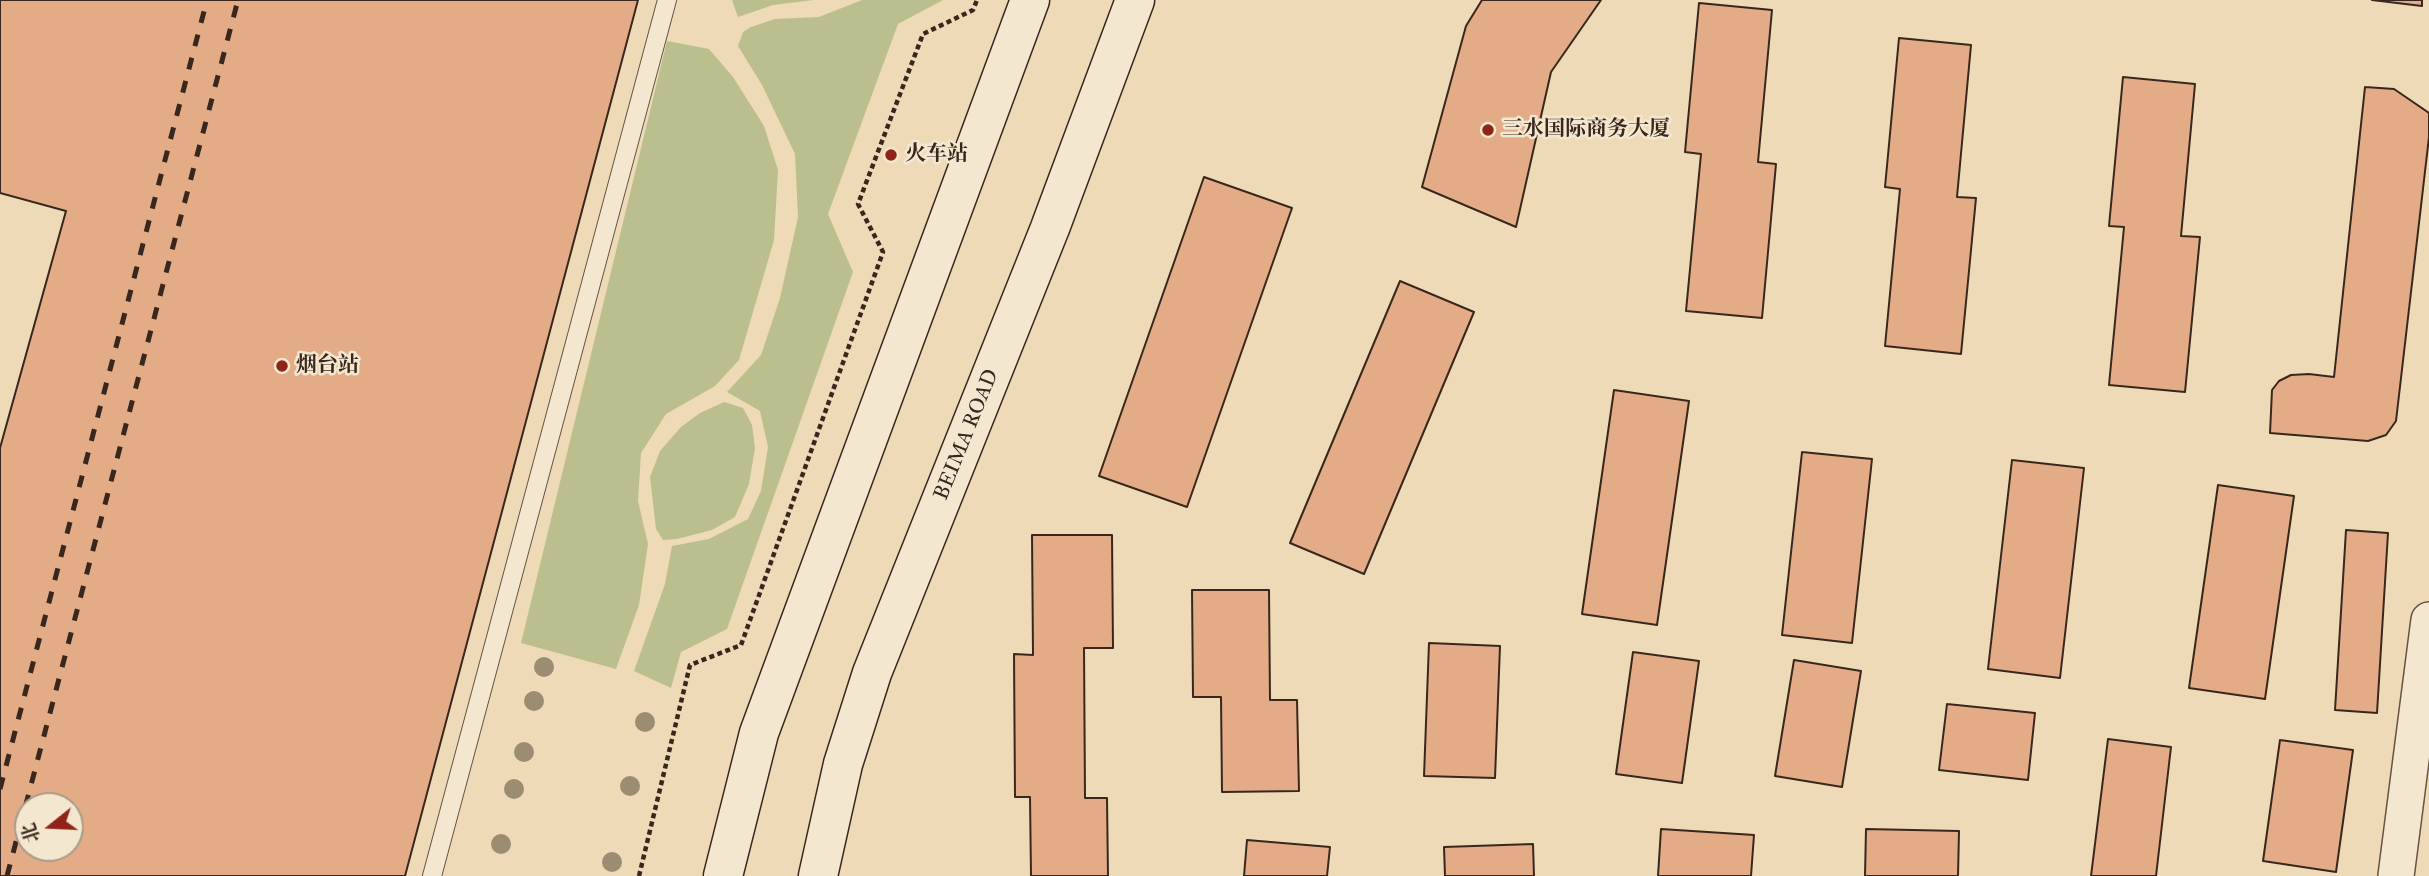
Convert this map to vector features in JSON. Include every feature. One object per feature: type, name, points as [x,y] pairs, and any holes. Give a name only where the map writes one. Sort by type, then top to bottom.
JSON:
[{"type":"main road","points":[[723,876],[759,733],[1030,0]]},
{"type":"main road","name":"BEIMA ROAD","points":[[818,876],[843,764],[872,673],[1050,229],[1135,0]]},
{"type":"street","points":[[2396,876],[2429,620]]},
{"type":"lane","points":[[432,876],[667,0]]},
{"type":"path","points":[[639,876],[690,665],[741,645],[883,252],[858,204],[923,34],[973,10],[977,0]]},
{"type":"green space","points":[[732,0],[814,0],[773,5],[738,17]]},
{"type":"green space","points":[[862,0],[943,0],[898,24],[828,214],[853,272],[727,629],[681,652],[671,688],[634,671],[665,584],[672,546],[709,539],[748,519],[761,491],[768,447],[760,411],[727,392],[761,355],[780,298],[798,217],[795,154],[762,85],[738,46],[743,32],[751,27],[775,19],[819,17]]},
{"type":"green space","points":[[667,41],[709,49],[733,77],[764,126],[778,170],[774,240],[739,360],[715,386],[666,414],[641,453],[638,501],[648,544],[639,605],[616,669],[521,643]]},
{"type":"green space","points":[[724,402],[743,408],[752,425],[755,448],[749,484],[735,517],[712,530],[663,540],[656,529],[650,477],[660,451],[681,427],[700,413]]},
{"type":"building","name":"烟台站","points":[[0,0],[638,0],[405,876],[0,876],[0,448],[66,211],[0,193]]},
{"type":"building","name":"三水国际商务大厦","points":[[1482,0],[1601,0],[1551,72],[1516,227],[1422,187],[1466,26]]},
{"type":"building","points":[[2372,0],[2422,0],[2422,6]]},
{"type":"building","points":[[1699,3],[1772,10],[1758,162],[1776,164],[1762,318],[1686,311],[1701,154],[1685,152]]},
{"type":"building","points":[[1899,38],[1971,45],[1957,197],[1976,198],[1961,354],[1885,346],[1900,189],[1885,187]]},
{"type":"building","points":[[2123,77],[2195,84],[2181,236],[2200,237],[2185,392],[2109,385],[2124,227],[2109,226]]},
{"type":"building","points":[[2365,87],[2394,89],[2429,113],[2429,137],[2396,421],[2386,435],[2368,441],[2270,433],[2272,390],[2279,381],[2291,375],[2334,377]]},
{"type":"building","points":[[1204,177],[1292,208],[1187,507],[1099,476]]},
{"type":"building","points":[[1400,281],[1474,312],[1364,574],[1290,543]]},
{"type":"building","points":[[1614,390],[1689,401],[1657,625],[1582,614]]},
{"type":"building","points":[[1802,452],[1872,459],[1852,643],[1782,635]]},
{"type":"building","points":[[2012,460],[2084,468],[2060,678],[1988,669]]},
{"type":"building","points":[[2218,485],[2294,496],[2265,699],[2189,688]]},
{"type":"building","points":[[2346,530],[2388,533],[2377,713],[2335,710]]},
{"type":"building","points":[[1032,535],[1112,535],[1113,648],[1084,648],[1085,798],[1107,798],[1108,876],[1031,876],[1030,797],[1015,797],[1014,654],[1033,655]]},
{"type":"building","points":[[1192,590],[1269,590],[1270,700],[1297,700],[1299,791],[1222,792],[1221,697],[1193,697]]},
{"type":"building","points":[[1429,643],[1500,646],[1495,778],[1424,776]]},
{"type":"building","points":[[1633,652],[1699,661],[1682,783],[1616,774]]},
{"type":"building","points":[[1794,660],[1861,671],[1842,787],[1775,776]]},
{"type":"building","points":[[1947,704],[2035,713],[2028,780],[1939,770]]},
{"type":"building","points":[[2108,739],[2171,747],[2156,876],[2091,876]]},
{"type":"building","points":[[2280,740],[2353,750],[2336,872],[2263,861]]},
{"type":"building","points":[[1661,829],[1754,835],[1751,876],[1658,876]]},
{"type":"building","points":[[1866,829],[1959,831],[1958,876],[1865,876]]},
{"type":"building","points":[[1247,840],[1330,847],[1327,876],[1244,876]]},
{"type":"building","points":[[1533,844],[1534,876],[1445,876],[1444,847]]},
{"type":"railway","points":[[0,789],[207,0]]},
{"type":"railway","points":[[7,876],[238,0]]},
{"type":"place","name":"三水国际商务大厦","points":[[1488,130]]},
{"type":"place","name":"火车站","points":[[891,155]]},
{"type":"place","name":"烟台站","points":[[282,366]]}]
